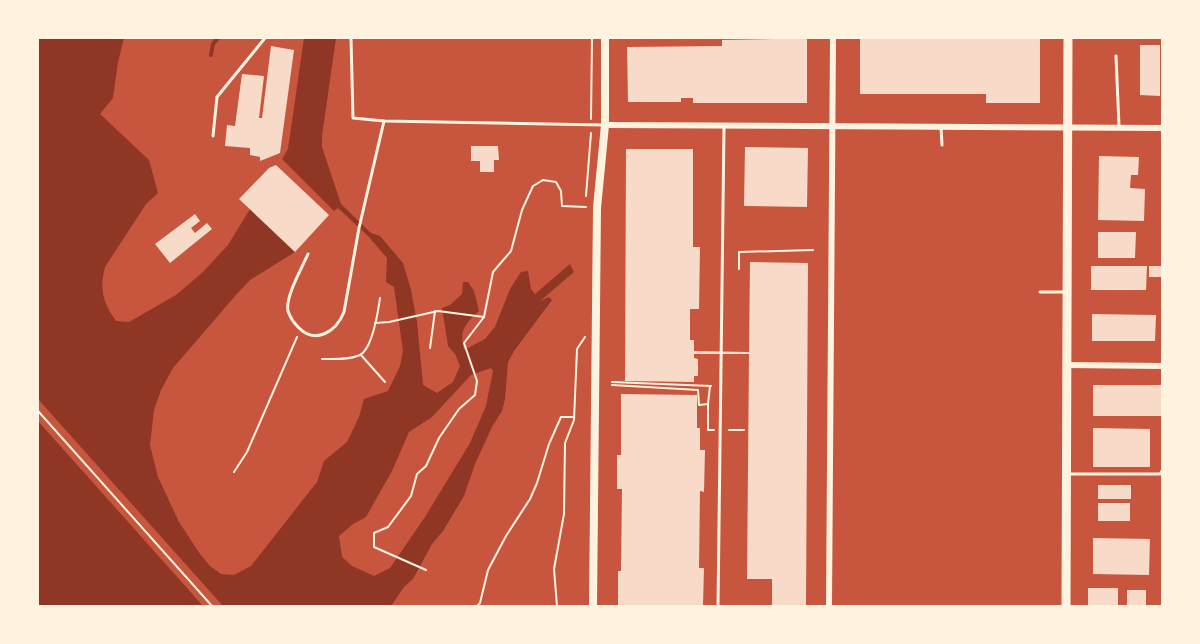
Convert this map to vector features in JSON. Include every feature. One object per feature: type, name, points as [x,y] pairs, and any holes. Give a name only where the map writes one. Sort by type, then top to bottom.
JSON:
[{"type":"main road","points":[[1066,606],[1068,38]]},
{"type":"street","points":[[593,606],[597,208],[605,125],[604,38]]},
{"type":"street","points":[[829,606],[832,38]]},
{"type":"street","points":[[605,125],[941,125],[1162,128]]},
{"type":"street","points":[[1067,365],[1162,366]]},
{"type":"lane","points":[[213,136],[217,97],[265,38]]},
{"type":"lane","points":[[351,38],[353,118],[384,121],[605,125]]},
{"type":"lane","points":[[1116,56],[1119,127]]},
{"type":"lane","points":[[308,254],[288,303],[288,311],[300,329],[317,337],[324,335],[340,323],[348,294],[360,221],[384,121]]},
{"type":"lane","points":[[718,606],[724,125]]},
{"type":"lane","points":[[941,125],[942,145]]},
{"type":"lane","points":[[1040,292],[1066,292]]},
{"type":"lane","points":[[1066,474],[1160,474],[1162,471]]},
{"type":"path","points":[[591,124],[592,38]]},
{"type":"path","points":[[426,570],[374,548],[374,533],[388,527],[411,496],[417,474],[426,465],[439,438],[459,409],[475,395],[477,381],[464,343],[483,316],[493,272],[511,251],[522,210],[533,186],[543,180],[556,182],[561,191],[562,206],[586,207]]},
{"type":"path","points":[[739,269],[739,252],[813,250]]},
{"type":"path","points":[[322,359],[341,359],[360,354],[367,348],[381,298]]},
{"type":"path","points":[[375,324],[435,311],[483,316]]},
{"type":"path","points":[[430,348],[435,311]]},
{"type":"path","points":[[234,472],[247,452],[300,329]]},
{"type":"path","points":[[557,606],[554,569],[564,514],[565,443],[574,417],[577,349],[585,337]]},
{"type":"path","points":[[360,354],[385,382]]},
{"type":"path","points":[[710,386],[708,404],[699,405],[698,390],[612,384],[721,386]]},
{"type":"path","points":[[38,411],[212,606]]},
{"type":"path","points":[[477,606],[480,603],[488,570],[506,536],[531,499],[549,444],[561,417],[574,417]]},
{"type":"shaded area","points":[[38,38],[124,38],[113,98],[100,114],[149,160],[158,193],[146,204],[105,267],[102,282],[103,296],[116,321],[129,322],[176,295],[202,273],[228,245],[250,209],[295,252],[250,280],[235,296],[173,368],[161,390],[154,410],[150,445],[158,477],[179,522],[210,566],[221,574],[234,575],[251,566],[317,482],[324,461],[347,442],[359,417],[364,399],[388,391],[400,366],[403,351],[394,287],[386,282],[387,258],[369,237],[338,208],[334,211],[282,159],[288,149],[304,38],[336,38],[322,147],[341,204],[371,233],[380,236],[403,263],[417,322],[423,385],[437,393],[453,382],[460,366],[455,354],[448,346],[442,308],[450,305],[462,294],[463,282],[468,282],[474,291],[479,311],[464,328],[462,337],[464,350],[485,339],[495,327],[510,289],[521,272],[528,271],[531,289],[535,294],[570,264],[574,272],[540,301],[549,297],[552,300],[508,362],[502,411],[475,464],[464,496],[443,531],[432,544],[413,579],[404,587],[391,606],[38,606]],"holes":[[[491,368],[493,371],[486,406],[470,443],[425,517],[390,568],[374,576],[352,566],[342,557],[339,536],[366,517],[392,471],[409,432],[432,417],[471,375]]]},
{"type":"pier","points":[[38,399],[223,606],[203,606],[38,421]]},
{"type":"building","points":[[807,38],[807,103],[693,103],[693,98],[681,98],[681,102],[628,102],[627,47],[722,46],[722,40]]},
{"type":"building","points":[[860,38],[1040,38],[1040,103],[986,103],[986,94],[860,94]]},
{"type":"building","points":[[1140,45],[1160,45],[1160,96],[1140,95]]},
{"type":"building","points":[[271,46],[294,50],[280,153],[260,161],[260,157],[250,155],[250,148],[225,146],[227,125],[235,126],[242,74],[264,76],[259,118],[262,118]]},
{"type":"building","points":[[471,146],[498,146],[499,160],[494,160],[494,172],[480,172],[480,161],[471,161]]},
{"type":"building","points":[[745,147],[808,148],[807,207],[744,206]]},
{"type":"building","points":[[626,149],[693,149],[693,247],[700,247],[699,309],[690,309],[690,340],[694,340],[694,351],[749,352],[750,262],[808,263],[806,606],[772,606],[772,579],[747,579],[749,354],[694,354],[694,358],[698,359],[698,376],[694,376],[694,382],[625,381]]},
{"type":"building","points":[[1099,156],[1139,157],[1138,175],[1131,175],[1130,188],[1145,189],[1144,221],[1098,220]]},
{"type":"building","points":[[276,165],[329,215],[295,252],[239,199],[269,168]]},
{"type":"building","points":[[195,214],[200,221],[191,228],[195,233],[207,223],[212,229],[170,263],[155,244]]},
{"type":"building","points":[[1098,232],[1136,232],[1135,258],[1098,258]]},
{"type":"building","points":[[1091,266],[1147,266],[1146,290],[1091,290]]},
{"type":"building","points":[[1149,266],[1161,266],[1161,277],[1149,277]]},
{"type":"building","points":[[1092,314],[1156,315],[1155,341],[1092,341]]},
{"type":"building","points":[[1093,385],[1162,385],[1162,416],[1093,416]]},
{"type":"building","points":[[621,394],[697,395],[700,450],[705,450],[704,492],[700,491],[699,568],[704,568],[703,606],[618,606],[618,571],[621,571],[622,489],[617,489],[617,455],[621,455]]},
{"type":"building","points":[[1093,428],[1150,429],[1150,467],[1093,467]]},
{"type":"building","points":[[1098,485],[1131,485],[1131,499],[1098,499]]},
{"type":"building","points":[[1098,503],[1130,503],[1130,521],[1098,521]]},
{"type":"building","points":[[1093,538],[1150,539],[1149,575],[1093,574]]},
{"type":"building","points":[[1088,588],[1118,588],[1118,606],[1088,606]]},
{"type":"building","points":[[1127,590],[1146,590],[1146,606],[1127,606]]},
{"type":"waterway","points":[[211,55],[213,44],[218,38]]}]
